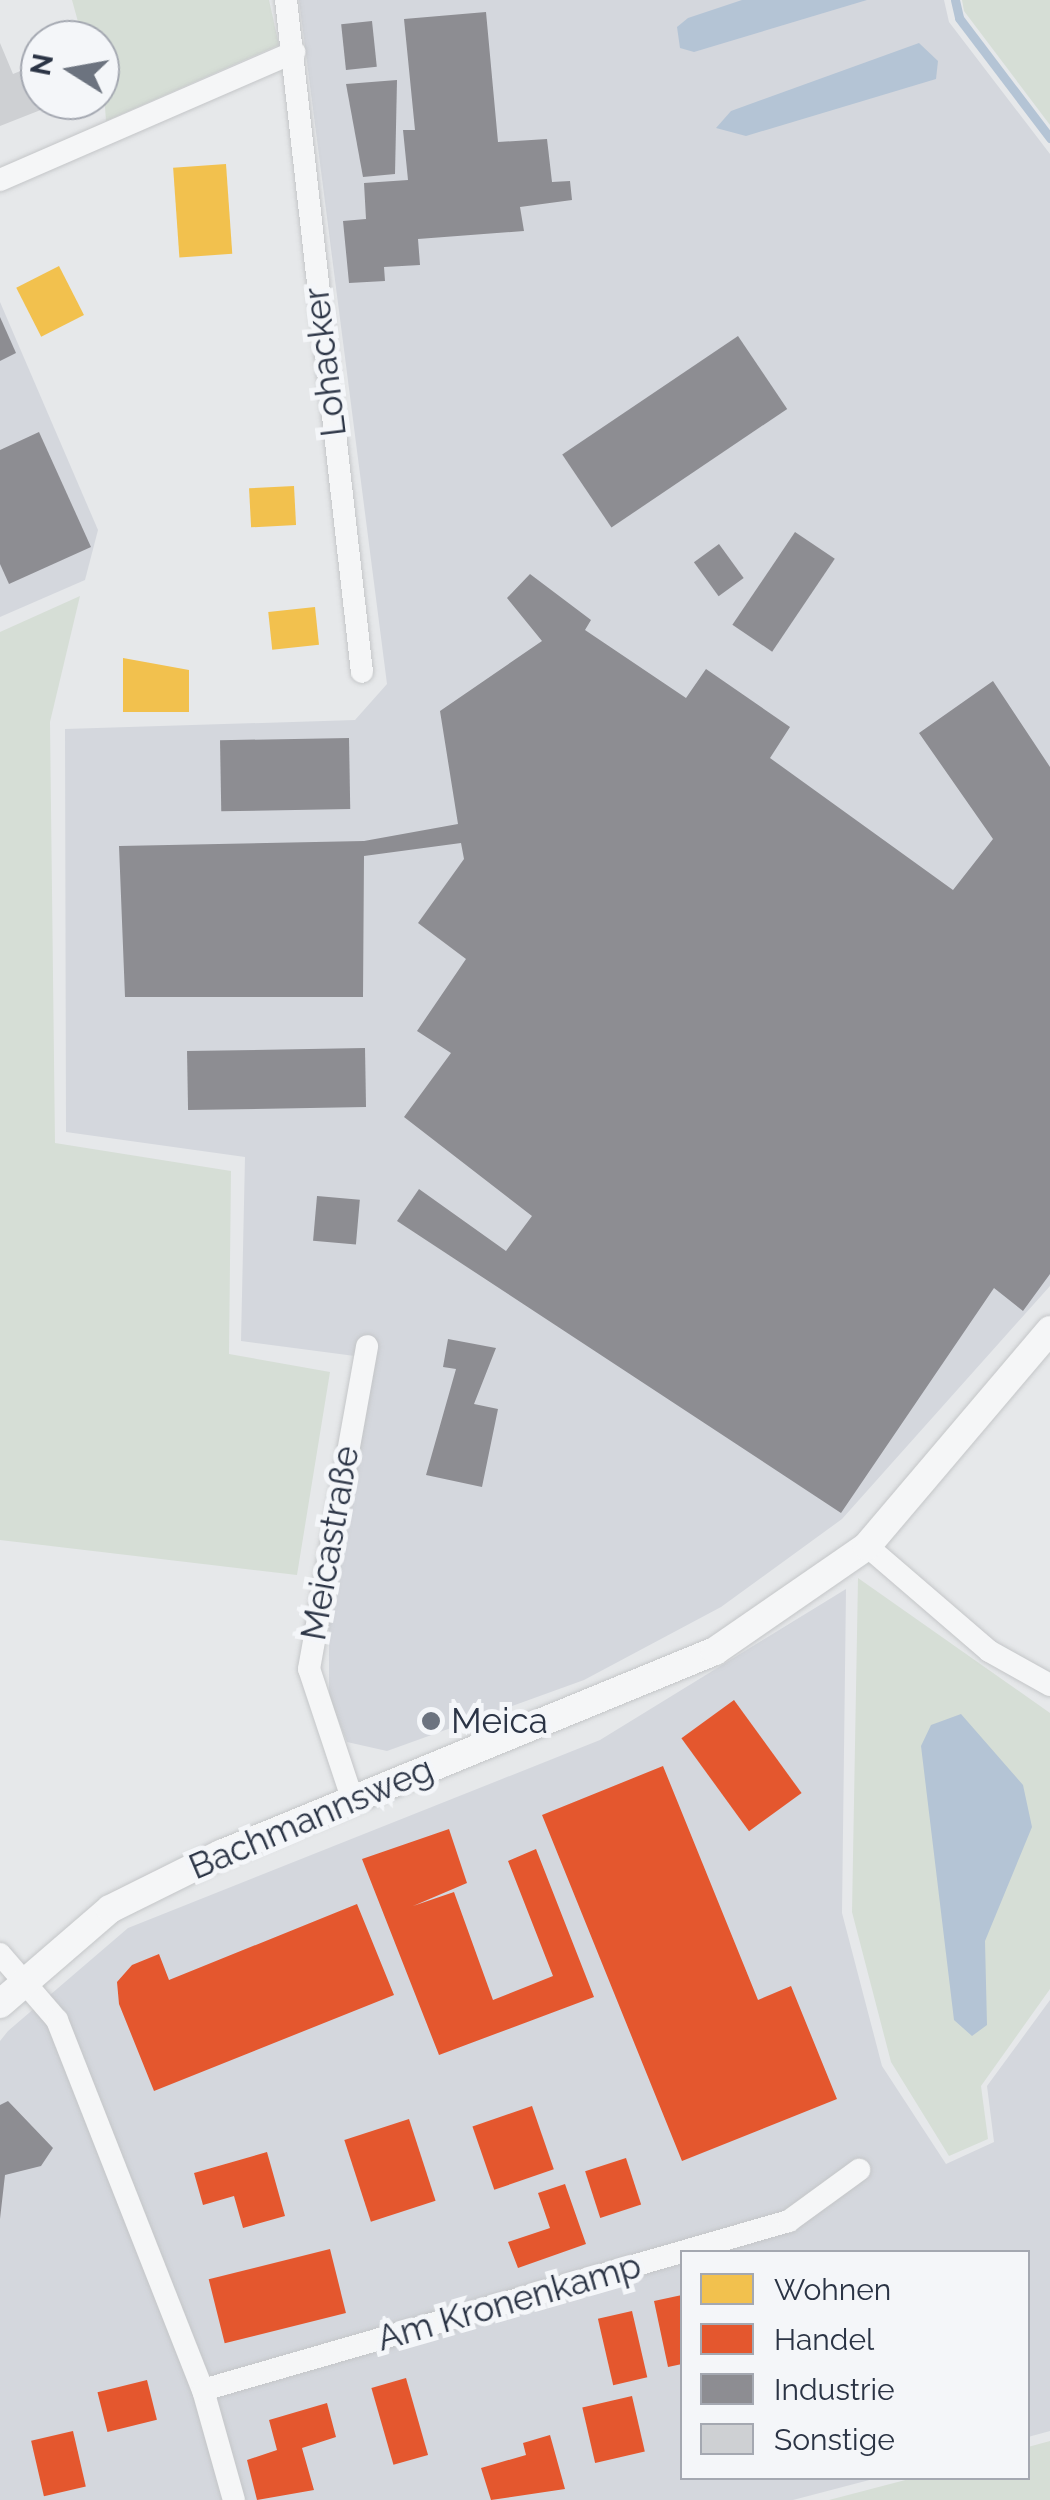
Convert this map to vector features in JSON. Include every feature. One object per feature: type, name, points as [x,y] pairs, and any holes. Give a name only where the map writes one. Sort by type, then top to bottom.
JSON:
[{"type":"street","name":"Lohacker","points":[[286,0],[362,672]]},
{"type":"street","points":[[0,180],[294,52]]},
{"type":"street","name":"Bachmannsweg","points":[[0,2004],[22,1981],[110,1909],[351,1795],[715,1651],[867,1546],[1050,1330]]},
{"type":"street","name":"Meicastraße","points":[[351,1795],[309,1669],[366,1346]]},
{"type":"street","points":[[867,1546],[989,1651],[1050,1686]]},
{"type":"street","points":[[0,1954],[57,2020],[203,2390],[234,2500]]},
{"type":"street","name":"Am Kronenkamp","points":[[688,2250],[789,2221],[858,2170]]},
{"type":"street","name":"Am Kronenkamp","points":[[203,2390],[680,2252]]},
{"type":"shaded area","points":[[72,0],[269,0],[279,45],[120,115],[120,20],[78,20]]},
{"type":"shaded area","points":[[299,0],[944,0],[949,22],[1050,154],[1050,1286],[842,1519],[721,1607],[584,1680],[387,1751],[347,1742],[329,1697],[329,1603],[370,1358],[241,1341],[245,1157],[66,1132],[65,729],[355,720],[387,684]]},
{"type":"shaded area","points":[[962,0],[1050,0],[1050,125],[964,11]]},
{"type":"shaded area","points":[[0,302],[98,530],[85,580],[0,617]]},
{"type":"shaded area","points":[[80,596],[50,722],[55,1143],[231,1171],[229,1354],[330,1372],[297,1575],[0,1540],[0,632]]},
{"type":"shaded area","points":[[858,1578],[1050,1713],[1050,1989],[981,2086],[988,2139],[949,2156],[891,2062],[852,1912]]},
{"type":"shaded area","points":[[846,1589],[842,1913],[882,2066],[946,2164],[994,2142],[987,2086],[1050,2000],[1050,2431],[1030,2436],[1030,2250],[680,2250],[680,2480],[869,2480],[793,2500],[0,2500],[0,2041],[128,1928],[600,1740]]},
{"type":"shaded area","points":[[1050,2441],[1050,2500],[829,2500],[905,2480],[1030,2480],[1030,2446]]},
{"type":"water","points":[[742,0],[867,0],[694,52],[680,48],[677,27],[688,18]]},
{"type":"water","points":[[919,43],[938,61],[936,79],[746,136],[716,128],[731,111]]},
{"type":"water","points":[[961,1714],[1023,1785],[1032,1827],[985,1941],[987,2025],[972,2036],[954,2020],[921,1746],[931,1725]]},
{"type":"building: Wohnen","points":[[226,164],[232,254],[179,257],[173,168]]},
{"type":"building: Wohnen","points":[[59,266],[84,315],[41,337],[16,288]]},
{"type":"building: Wohnen","points":[[294,486],[296,525],[251,527],[249,488]]},
{"type":"building: Wohnen","points":[[315,607],[319,645],[272,650],[268,612]]},
{"type":"building: Wohnen","points":[[123,658],[189,670],[189,712],[123,712]]},
{"type":"building: Handel","points":[[734,1700],[802,1793],[749,1831],[681,1738]]},
{"type":"building: Handel","points":[[663,1766],[758,2000],[791,1986],[837,2099],[682,2161],[542,1815]]},
{"type":"building: Handel","points":[[449,1829],[467,1883],[413,1906],[454,1892],[493,2000],[553,1976],[508,1861],[536,1849],[594,1997],[439,2055],[362,1859]]},
{"type":"building: Handel","points":[[357,1904],[394,1995],[154,2091],[119,2004],[117,1982],[132,1965],[159,1954],[169,1980]]},
{"type":"building: Handel","points":[[532,2106],[554,2169],[494,2190],[472,2127]]},
{"type":"building: Handel","points":[[409,2119],[436,2201],[371,2222],[344,2140]]},
{"type":"building: Handel","points":[[267,2152],[285,2216],[243,2228],[234,2196],[203,2205],[194,2173]]},
{"type":"building: Handel","points":[[626,2158],[641,2205],[600,2218],[585,2171]]},
{"type":"building: Handel","points":[[565,2184],[586,2244],[518,2268],[508,2242],[550,2228],[538,2193]]},
{"type":"building: Handel","points":[[330,2249],[346,2313],[225,2343],[209,2279]]},
{"type":"building: Handel","points":[[680,2295],[680,2364],[668,2367],[654,2301]]},
{"type":"building: Handel","points":[[632,2311],[647,2377],[613,2385],[598,2319]]},
{"type":"building: Handel","points":[[406,2378],[428,2455],[393,2465],[371,2388]]},
{"type":"building: Handel","points":[[147,2380],[157,2420],[107,2432],[98,2392]]},
{"type":"building: Handel","points":[[632,2396],[645,2452],[595,2463],[582,2407]]},
{"type":"building: Handel","points":[[327,2403],[336,2437],[302,2448],[314,2490],[257,2500],[247,2460],[277,2450],[269,2420]]},
{"type":"building: Handel","points":[[73,2431],[86,2487],[44,2496],[31,2441]]},
{"type":"building: Handel","points":[[550,2435],[565,2489],[491,2500],[481,2468],[526,2455],[523,2443]]},
{"type":"building: Industrie","points":[[486,12],[498,142],[547,139],[552,182],[570,181],[572,200],[520,207],[524,231],[418,239],[420,265],[384,267],[385,281],[349,283],[343,221],[366,219],[364,183],[408,180],[403,130],[415,130],[404,19]]},
{"type":"building: Industrie","points":[[372,21],[377,67],[346,70],[341,24]]},
{"type":"building: Industrie","points":[[397,80],[395,174],[363,177],[346,84]]},
{"type":"building: Industrie","points":[[0,317],[16,353],[0,361]]},
{"type":"building: Industrie","points":[[738,336],[787,409],[611,528],[562,455]]},
{"type":"building: Industrie","points":[[39,432],[91,547],[9,584],[0,564],[0,450]]},
{"type":"building: Industrie","points":[[795,532],[835,559],[772,652],[732,625]]},
{"type":"building: Industrie","points":[[719,544],[744,578],[719,596],[694,562]]},
{"type":"building: Industrie","points":[[530,574],[591,620],[585,630],[686,698],[706,669],[790,727],[770,758],[953,890],[993,839],[919,733],[993,681],[1050,767],[1050,1274],[1023,1311],[994,1288],[841,1513],[397,1221],[419,1189],[506,1251],[532,1216],[404,1117],[451,1053],[417,1031],[466,959],[418,923],[464,859],[461,843],[364,856],[363,997],[125,997],[119,846],[364,841],[458,824],[440,711],[542,641],[507,598]]},
{"type":"building: Industrie","points":[[349,738],[350,809],[221,811],[220,740]]},
{"type":"building: Industrie","points":[[365,1048],[366,1107],[188,1110],[187,1051]]},
{"type":"building: Industrie","points":[[317,1196],[360,1200],[356,1245],[313,1241]]},
{"type":"building: Industrie","points":[[448,1339],[496,1348],[474,1404],[498,1409],[482,1487],[426,1475],[456,1369],[443,1367]]},
{"type":"building: Industrie","points":[[8,2101],[53,2148],[41,2166],[5,2175],[0,2219],[0,2105]]},
{"type":"building: Sonstige","points":[[0,43],[13,74],[20,71],[20,118],[0,126]]},
{"type":"waterway","points":[[955,0],[959,18],[1050,138]]},
{"type":"place","name":"Meica","points":[[431,1721]]}]
